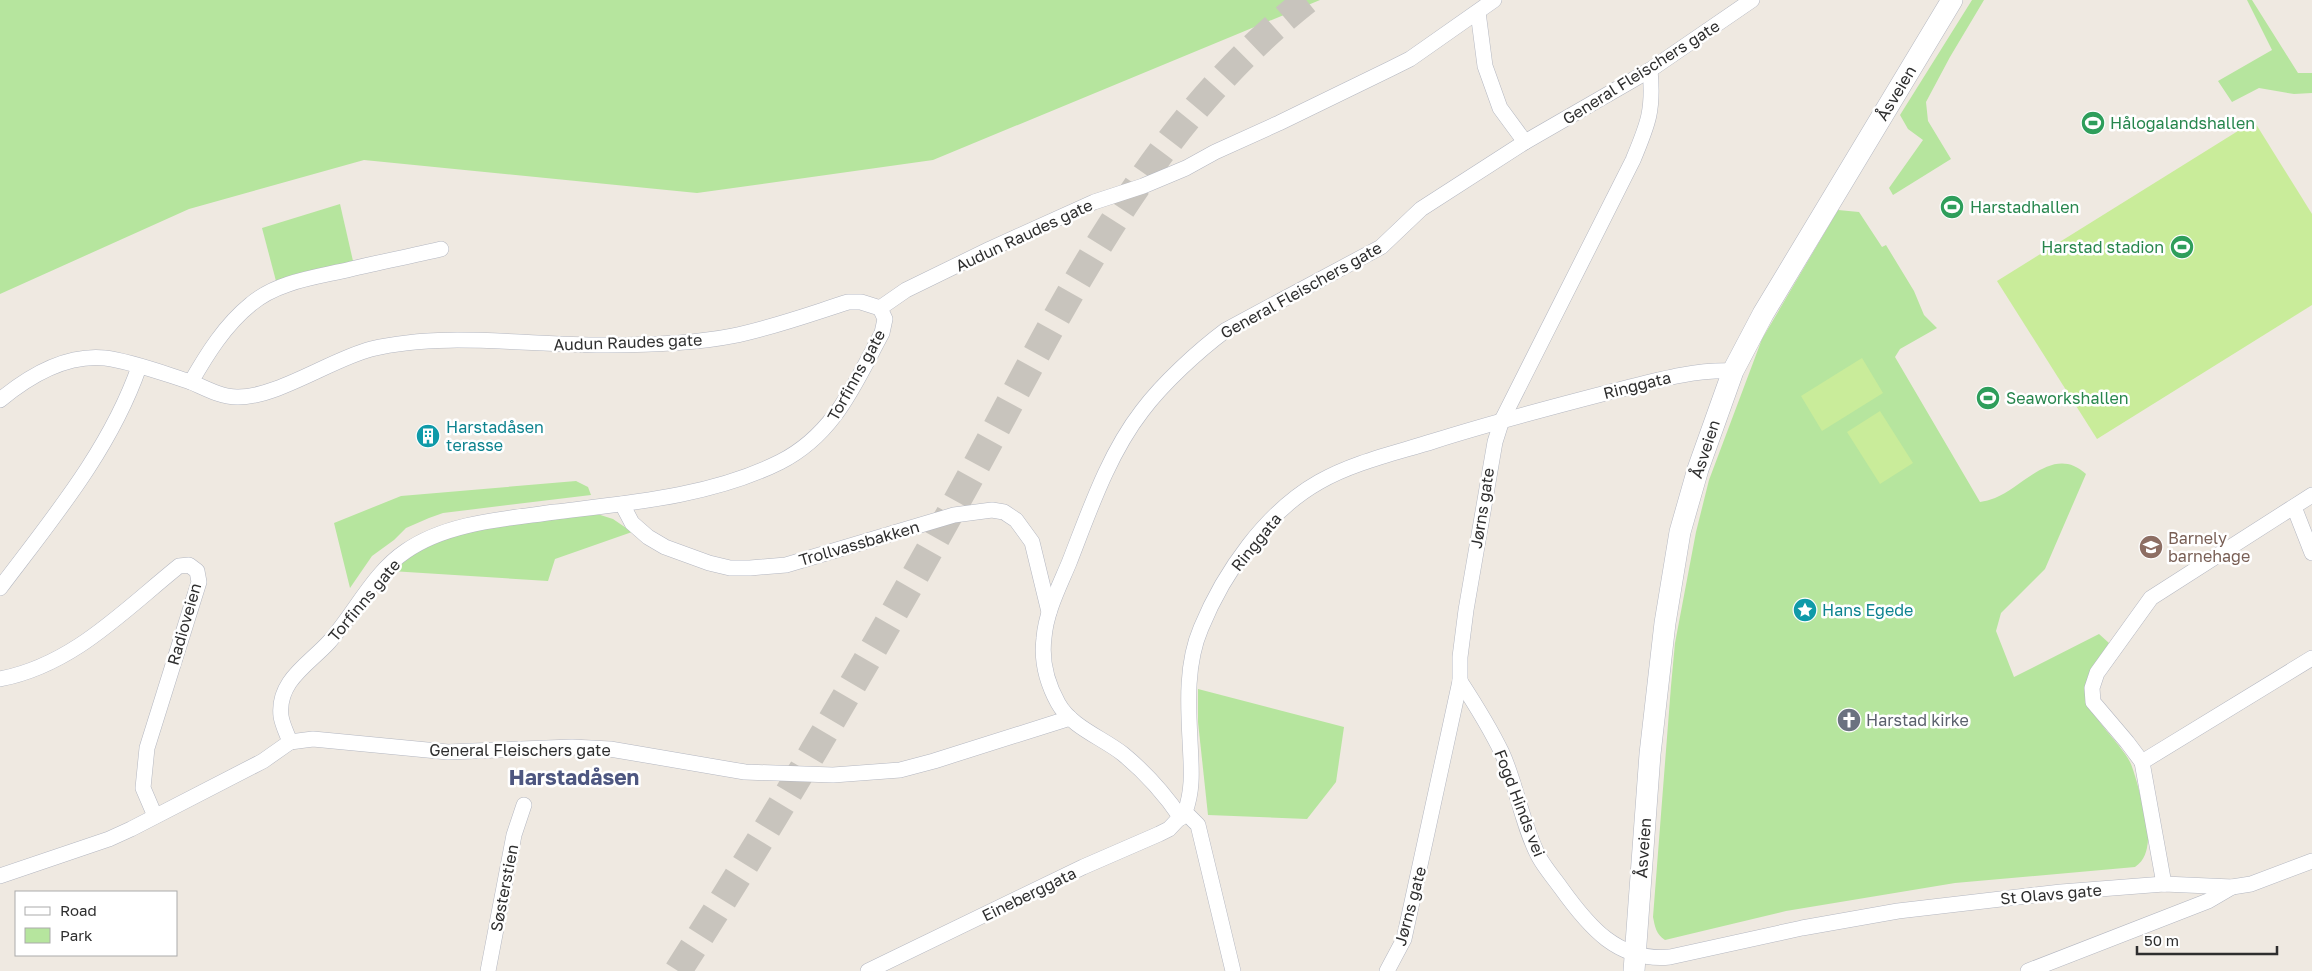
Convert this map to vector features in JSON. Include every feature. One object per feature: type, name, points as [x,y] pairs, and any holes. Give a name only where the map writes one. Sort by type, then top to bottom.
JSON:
[{"type":"street","name":"Audun Raudes gate","points":[[191,382],[220,394],[237,397],[266,392],[371,349],[405,344],[488,341],[545,344],[650,344],[732,336],[848,302],[861,302],[880,308],[906,290],[990,248],[1094,202],[1143,186],[1186,168],[1214,152],[1279,123],[1410,59],[1494,0]]},
{"type":"street","name":"General Fleischers gate","points":[[1183,815],[1148,776],[1121,753],[1070,718],[1059,705],[1043,662],[1044,637],[1049,612],[1096,495],[1126,436],[1142,410],[1197,354],[1226,330],[1382,248],[1421,209],[1525,142],[1650,70],[1752,0]]},
{"type":"street","name":"Åsveien","points":[[1635,963],[1650,754],[1672,578],[1680,532],[1698,469],[1734,371],[1795,258],[1952,0]]},
{"type":"street","points":[[1478,12],[1485,66],[1500,108],[1525,142]]},
{"type":"street","name":"Jørns gate","points":[[1387,971],[1404,939],[1460,681],[1460,657],[1469,588],[1490,460],[1502,420],[1633,160],[1649,120],[1653,93],[1650,70]]},
{"type":"street","points":[[0,400],[49,367],[72,360],[104,358],[191,382],[218,339],[235,318],[252,302],[273,290],[303,280],[441,249]]},
{"type":"street","name":"Torfinns gate","points":[[290,742],[281,717],[281,703],[292,678],[327,644],[383,571],[405,551],[432,537],[471,525],[660,498],[734,480],[782,461],[827,428],[852,389],[882,333],[885,319],[880,308]]},
{"type":"street","points":[[0,588],[84,475],[130,394],[139,367]]},
{"type":"street","name":"Ringgata","points":[[1183,815],[1191,797],[1192,781],[1188,689],[1192,658],[1200,629],[1216,596],[1256,536],[1281,510],[1319,482],[1378,459],[1502,420],[1682,374],[1734,371]]},
{"type":"street","points":[[2164,884],[2142,762],[2093,702],[2092,688],[2097,673],[2151,598],[2312,495]]},
{"type":"street","name":"Trollvassbakken","points":[[622,504],[632,522],[664,547],[730,568],[786,565],[954,515],[992,510],[1004,512],[1016,520],[1032,542],[1049,612]]},
{"type":"street","points":[[2294,507],[2312,553]]},
{"type":"street","name":"Radioveien","points":[[0,679],[41,667],[88,642],[179,566],[189,565],[197,571],[199,582],[170,673],[144,767],[143,788],[155,816]]},
{"type":"street","points":[[2142,762],[2312,658]]},
{"type":"street","name":"Fogd Hinds vei","points":[[1460,681],[1483,716],[1503,755],[1539,857],[1596,931],[1635,963]]},
{"type":"street","name":"General Fleischers gate","points":[[290,742],[313,739],[448,752],[572,747],[610,749],[746,772],[833,775],[900,770],[1070,718]]},
{"type":"street","points":[[0,876],[109,839],[264,761],[290,742]]},
{"type":"street","name":"Søsterstien","points":[[488,971],[514,835],[524,805]]},
{"type":"street","points":[[1183,815],[1198,825],[1233,971]]},
{"type":"street","name":"Eineberggata","points":[[868,971],[1083,867],[1160,834],[1169,829],[1183,815]]},
{"type":"street","points":[[2028,971],[2208,901],[2232,887],[2251,884],[2312,862]]},
{"type":"street","name":"St Olavs gate","points":[[1635,963],[1802,928],[1898,911],[2061,892],[2164,884],[2232,887]]},
{"type":"green space","points":[[0,0],[1320,0],[933,160],[697,193],[364,160],[189,209],[0,294]]},
{"type":"green space","points":[[1972,0],[1984,0],[1926,102],[1928,121],[1951,159],[1893,195],[1889,188],[1923,140],[1908,129],[1900,115]]},
{"type":"green space","points":[[2247,0],[2252,0],[2298,73],[2312,73],[2312,93],[2294,94],[2259,88],[2232,102],[2218,81],[2272,50]]},
{"type":"green space","name":"Harstad stadion","points":[[2254,121],[2312,214],[2312,305],[2097,439],[1997,281]]},
{"type":"green space","points":[[340,204],[353,261],[276,281],[262,228]]},
{"type":"green space","points":[[1838,210],[1859,212],[1882,247],[1886,245],[1914,291],[1924,315],[1937,328],[1900,349],[1895,357],[1980,502],[1995,498],[2039,470],[2051,465],[2062,463],[2074,466],[2086,474],[2045,569],[2001,613],[1996,631],[2014,677],[2099,634],[2109,643],[2088,678],[2085,691],[2086,699],[2096,717],[2130,762],[2148,833],[2147,848],[2145,855],[2135,867],[1955,883],[1786,911],[1665,940],[1658,933],[1653,917],[1675,643],[1696,532],[1709,480],[1762,339]]},
{"type":"green space","points":[[1862,358],[1883,393],[1822,431],[1801,396]]},
{"type":"green space","points":[[1880,411],[1913,463],[1880,484],[1847,432]]},
{"type":"green space","points":[[576,481],[588,487],[591,495],[443,513],[406,528],[394,540],[372,556],[350,588],[334,523],[401,496]]},
{"type":"green space","points":[[594,513],[613,519],[632,532],[555,559],[548,581],[391,571],[411,555],[438,540],[480,530]]},
{"type":"green space","points":[[1198,689],[1344,727],[1336,782],[1307,819],[1208,815],[1198,722]]},
{"type":"tunnel","points":[[678,971],[787,796],[891,619],[1068,296],[1107,231],[1150,168],[1196,108],[1248,52],[1307,0]]},
{"type":"place","name":"Hålogalandshallen","points":[[2093,123]]},
{"type":"place","name":"Harstadhallen","points":[[1952,207]]},
{"type":"place","name":"Harstad stadion","points":[[2182,247]]},
{"type":"place","name":"Seaworkshallen","points":[[1988,398]]},
{"type":"place","name":"Harstadåsen terasse","points":[[428,436]]},
{"type":"place","name":"Barnely barnehage","points":[[2151,547]]},
{"type":"place","name":"Hans Egede","points":[[1805,610]]},
{"type":"place","name":"Harstad kirke","points":[[1849,720]]},
{"type":"district","name":"Harstadåsen","points":[[574,778]]}]
